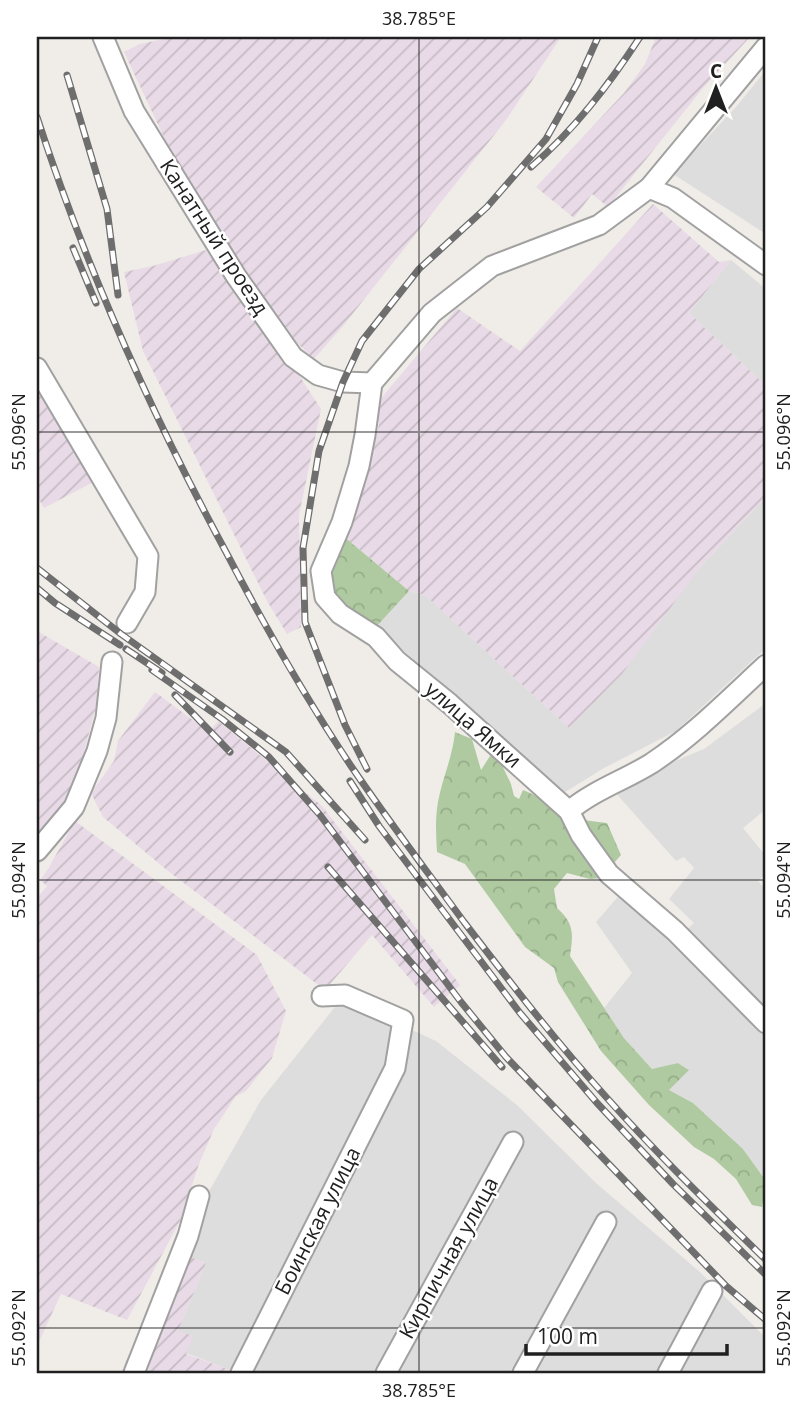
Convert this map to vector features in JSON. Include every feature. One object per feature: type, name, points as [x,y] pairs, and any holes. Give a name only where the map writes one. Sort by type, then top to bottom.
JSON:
[{"type":"street","name":"Канатный проезд","points":[[105,37],[134,111],[236,276],[293,357],[318,375],[343,382],[372,383]]},
{"type":"street","points":[[372,383],[432,313],[492,266],[599,225],[649,188],[766,47]]},
{"type":"street","points":[[649,188],[673,198],[766,265]]},
{"type":"street","points":[[37,368],[148,556],[145,592],[127,623]]},
{"type":"street","name":"улица Ямки","points":[[372,383],[359,466],[342,522],[321,571],[325,597],[340,614],[376,637],[397,661],[460,712],[569,811],[581,835],[609,874],[675,932],[766,1023]]},
{"type":"street","points":[[37,851],[74,807],[97,751],[106,718],[112,662]]},
{"type":"street","points":[[569,811],[586,797],[652,763],[715,714],[766,665]]},
{"type":"street","name":"Боинская улица","points":[[241,1373],[396,1068],[403,1020],[345,995],[322,996]]},
{"type":"street","name":"Кирпичная улица","points":[[386,1373],[513,1142]]},
{"type":"street","points":[[134,1373],[188,1236],[199,1196]]},
{"type":"street","points":[[523,1373],[606,1222]]},
{"type":"street","points":[[668,1373],[712,1291]]},
{"type":"shaded area","points":[[174,37],[561,37],[506,120],[314,359],[275,322],[218,233],[169,148],[124,52],[140,44]]},
{"type":"shaded area","points":[[656,37],[750,37],[703,88],[608,207],[592,194],[574,218],[536,187],[624,93],[645,64]]},
{"type":"shaded area","points":[[766,70],[766,234],[673,174],[736,107]]},
{"type":"shaded area","points":[[653,204],[719,262],[731,260],[689,313],[766,386],[766,497],[701,566],[622,674],[569,728],[425,595],[409,591],[342,535],[367,479],[379,424],[377,403],[457,308],[520,351]]},
{"type":"shaded area","points":[[206,250],[257,324],[295,369],[321,409],[299,515],[301,627],[287,634],[267,601],[143,351],[124,272]]},
{"type":"shaded area","points":[[731,260],[766,289],[766,386],[689,313]]},
{"type":"shaded area","points":[[37,380],[97,480],[44,508],[37,496]]},
{"type":"shaded area","points":[[766,497],[766,648],[676,731],[604,768],[557,797],[471,709],[376,627],[409,591],[425,595],[569,728],[701,566]]},
{"type":"shaded area","points":[[37,631],[99,667],[97,702],[72,799],[37,838]]},
{"type":"shaded area","points":[[155,692],[209,732],[218,721],[322,806],[460,985],[434,1007],[372,935],[325,990],[168,871],[103,817],[91,793],[114,761],[118,741]]},
{"type":"shaded area","points":[[766,703],[766,809],[743,828],[765,855],[762,858],[766,863],[766,874],[758,881],[766,890],[766,1007],[686,930],[694,923],[669,899],[694,868],[684,857],[676,861],[614,791],[704,749]]},
{"type":"shaded area","points":[[75,821],[257,955],[286,1011],[272,1058],[246,1091],[236,1096],[214,1129],[180,1221],[127,1320],[61,1294],[37,1346],[37,898],[47,886],[40,880]]},
{"type":"shaded area","points":[[622,892],[766,1032],[766,1181],[743,1149],[693,1103],[668,1090],[688,1069],[678,1063],[653,1070],[625,1039],[604,1008],[632,973],[596,922]]},
{"type":"shaded area","points":[[342,998],[436,1041],[517,1105],[596,1183],[700,1272],[766,1338],[766,1373],[228,1373],[230,1370],[186,1353],[178,1331],[206,1263],[175,1251],[261,1100]]},
{"type":"shaded area","points":[[175,1251],[206,1263],[178,1331],[193,1336],[186,1354],[230,1370],[228,1373],[121,1373]]},
{"type":"green space","points":[[342,535],[409,591],[376,627],[331,598],[328,582]]},
{"type":"green space","points":[[455,732],[472,739],[481,770],[490,756],[499,759],[514,796],[519,799],[523,790],[544,801],[554,809],[567,828],[583,820],[607,823],[621,855],[601,878],[590,879],[567,873],[554,889],[557,908],[570,925],[570,956],[624,1038],[652,1069],[678,1063],[689,1070],[669,1090],[693,1103],[743,1149],[766,1181],[762,1207],[752,1205],[736,1179],[714,1159],[694,1147],[649,1105],[601,1051],[558,982],[554,968],[525,947],[465,864],[437,852],[438,802]]},
{"type":"railway","points":[[367,769],[345,725],[305,622],[303,548],[319,451],[343,382],[362,341],[419,269],[487,207],[546,139],[577,84],[598,37]]},
{"type":"railway","points":[[531,167],[562,138],[590,106],[640,37]]},
{"type":"railway","points":[[67,75],[107,209],[118,295]]},
{"type":"railway","points":[[37,117],[77,229],[146,393],[198,500],[255,607],[334,740],[464,922],[551,1034],[646,1140],[766,1260]]},
{"type":"railway","points":[[73,248],[96,303]]},
{"type":"railway","points":[[37,568],[121,634],[286,752],[365,840]]},
{"type":"railway","points":[[37,588],[55,603],[120,645]]},
{"type":"railway","points":[[126,649],[162,673]]},
{"type":"railway","points":[[152,670],[222,719],[269,757],[320,815],[461,1002],[506,1057],[726,1286],[766,1320]]},
{"type":"railway","points":[[175,695],[230,752]]},
{"type":"railway","points":[[350,781],[379,826],[520,1013],[597,1103],[673,1184],[766,1275]]},
{"type":"railway","points":[[328,867],[502,1067]]}]
